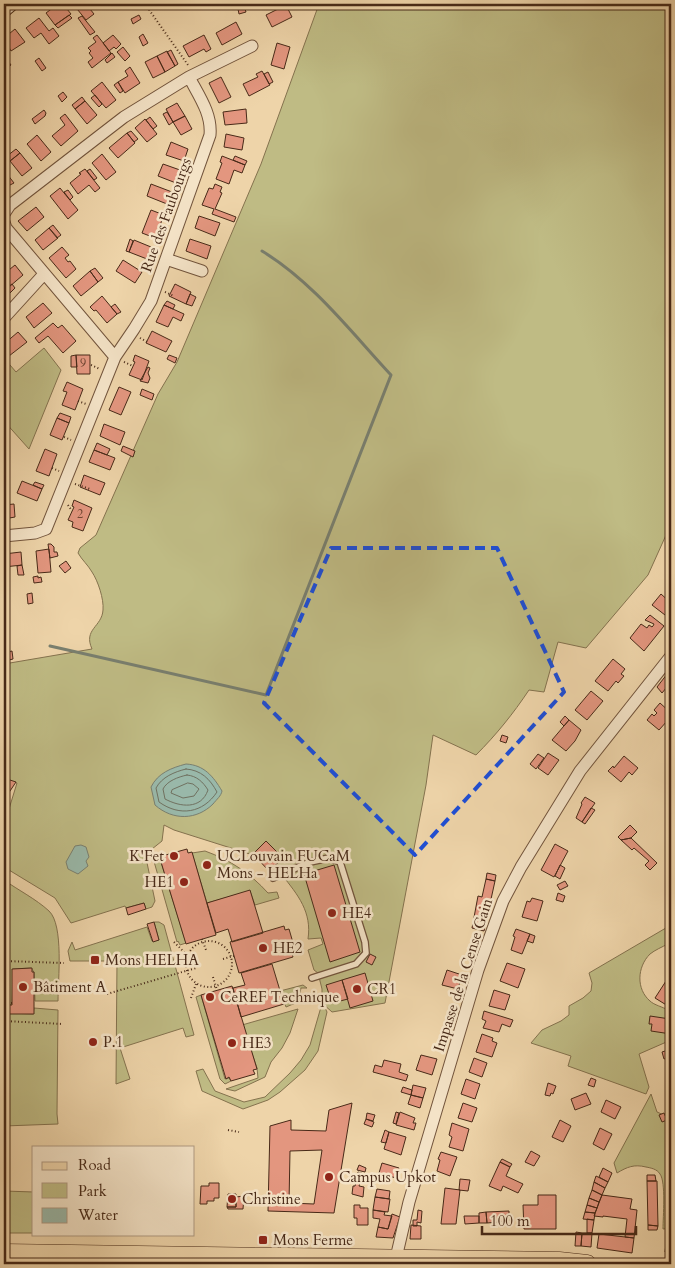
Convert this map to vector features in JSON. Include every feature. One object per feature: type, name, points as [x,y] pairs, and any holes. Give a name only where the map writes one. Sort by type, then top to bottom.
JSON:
[{"type":"main road","points":[[4,9],[10,4]]},
{"type":"main road","points":[[4,1253],[559,1261],[587,1264]]},
{"type":"street","points":[[4,214],[10,205],[124,117],[192,76],[252,46]]},
{"type":"street","name":"Rue des Faubourgs","points":[[4,536],[35,533],[46,529],[115,356],[151,301],[210,136],[209,116],[192,76]]},
{"type":"street","points":[[4,222],[6,228],[44,274],[115,356]]},
{"type":"street","points":[[166,259],[202,271]]},
{"type":"street","points":[[4,318],[44,274]]},
{"type":"street","name":"Impasse de la Cense Gain","points":[[396,1258],[409,1202],[478,970],[503,901],[516,874],[580,771],[671,656]]},
{"type":"lane","points":[[274,878],[310,862],[329,858],[340,862],[365,942],[366,953],[356,964],[312,978]]},
{"type":"path","points":[[145,4],[192,76]]},
{"type":"path","points":[[66,481],[90,490]]},
{"type":"path","points":[[203,941],[206,950]]},
{"type":"path","points":[[203,941],[220,944],[232,956],[232,970],[229,976],[225,981],[216,986],[207,987],[197,983],[191,978],[188,970],[188,956],[194,947],[203,941]]},
{"type":"path","points":[[174,942],[188,956]]},
{"type":"path","points":[[223,959],[232,956]]},
{"type":"path","points":[[4,961],[64,963]]},
{"type":"path","points":[[107,994],[196,968]]},
{"type":"path","points":[[213,977],[217,990]]},
{"type":"path","points":[[191,998],[197,983]]},
{"type":"path","points":[[4,1003],[12,1003]]},
{"type":"path","points":[[4,1021],[63,1024]]},
{"type":"path","points":[[228,1130],[239,1132]]},
{"type":"highlighted area","points":[[331,548],[497,548],[564,692],[415,855],[264,703]]},
{"type":"green space","points":[[319,4],[671,4],[671,524],[648,575],[586,648],[558,642],[544,692],[529,690],[504,724],[476,755],[433,735],[426,785],[385,1003],[332,1012],[322,1003],[322,989],[318,973],[314,970],[308,950],[323,944],[321,938],[308,939],[309,929],[306,912],[282,875],[329,857],[275,874],[253,855],[174,830],[164,825],[162,841],[152,849],[146,858],[155,901],[152,907],[146,909],[144,903],[126,908],[125,906],[71,923],[55,898],[4,867],[4,825],[17,783],[4,779],[4,664],[92,649],[90,642],[91,632],[102,616],[103,601],[94,576],[78,553],[80,548],[96,535],[158,394],[177,362],[261,164]]},
{"type":"green space","points":[[44,348],[61,370],[29,449],[4,421],[4,358],[16,372]]},
{"type":"green space","points":[[205,851],[239,868],[268,893],[277,892],[279,898],[255,905],[250,891],[207,903],[192,853]]},
{"type":"green space","points":[[162,856],[164,861],[161,862],[186,943],[180,945],[177,942],[153,858]]},
{"type":"green space","points":[[4,880],[49,911],[54,918],[57,928],[59,953],[58,1001],[35,1001],[34,972],[31,968],[13,969],[12,1005],[8,1005],[8,1013],[33,1014],[34,1008],[58,1010],[58,1124],[4,1126],[4,927],[8,905],[4,895]]},
{"type":"green space","points":[[154,922],[164,925],[194,1035],[186,1037],[183,1028],[120,1048],[130,1079],[116,1084],[117,961],[70,961],[68,951],[72,942],[75,950],[147,927],[152,941],[159,940]]},
{"type":"green space","points":[[671,925],[671,946],[668,944],[650,954],[641,971],[640,984],[645,996],[656,1005],[668,1010],[671,1008],[671,1040],[639,1054],[649,1087],[646,1094],[568,1066],[571,1056],[531,1043],[542,1030],[569,1015],[569,1006],[591,991],[592,983],[589,973]]},
{"type":"green space","points":[[303,985],[307,988],[301,988],[298,1002],[286,1007],[280,991]]},
{"type":"green space","points":[[201,995],[225,1079],[229,1078],[231,1081],[225,1084],[220,1079],[196,997]]},
{"type":"green space","points":[[321,1007],[325,1008],[327,1012],[318,1051],[305,1070],[280,1092],[268,1100],[243,1109],[202,1091],[196,1071],[203,1069],[215,1091],[244,1102],[265,1097],[301,1060],[310,1045]]},
{"type":"green space","points":[[298,1009],[290,1033],[282,1048],[271,1062],[265,1077],[235,1091],[226,1089],[258,1078],[257,1068],[242,1025]]},
{"type":"green space","points":[[651,1094],[657,1112],[671,1118],[671,1228],[663,1229],[664,1192],[659,1172],[652,1168],[634,1166],[617,1173],[614,1163]]},
{"type":"green space","points":[[4,1191],[32,1192],[32,1233],[4,1233]]},
{"type":"water","points":[[186,764],[207,772],[222,791],[213,804],[200,813],[192,816],[169,814],[155,805],[151,787],[157,778],[166,772]]},
{"type":"water","points":[[81,845],[86,847],[89,857],[86,861],[88,866],[78,874],[68,869],[66,862],[75,846]]},
{"type":"building","points":[[54,4],[63,4],[71,14],[55,25],[46,13],[54,7]]},
{"type":"building","points":[[73,4],[86,4],[94,14],[86,20]]},
{"type":"building","points":[[237,4],[241,4],[242,7],[244,6],[246,12],[239,14]]},
{"type":"building","points":[[286,5],[292,17],[272,27],[266,15]]},
{"type":"building","points":[[69,15],[72,18],[58,28],[55,25]]},
{"type":"building","points":[[139,15],[141,19],[133,24],[131,19]]},
{"type":"building","points":[[82,16],[95,32],[90,35],[78,18]]},
{"type":"building","points":[[39,18],[49,31],[53,28],[59,36],[49,44],[41,33],[34,38],[26,28]]},
{"type":"building","points":[[236,22],[242,34],[222,45],[216,33]]},
{"type":"building","points":[[15,29],[25,42],[11,51],[4,38]]},
{"type":"building","points":[[143,34],[148,43],[143,46],[139,37]]},
{"type":"building","points":[[97,35],[111,53],[92,68],[88,62],[93,58],[88,48],[96,42],[93,38]]},
{"type":"building","points":[[113,35],[121,44],[116,49],[114,47],[109,51],[103,43]]},
{"type":"building","points":[[204,35],[211,49],[206,52],[204,49],[189,57],[183,46]]},
{"type":"building","points":[[277,43],[290,47],[284,69],[271,65]]},
{"type":"building","points":[[123,47],[130,56],[125,61],[117,52]]},
{"type":"building","points":[[171,50],[178,64],[175,66],[167,52]]},
{"type":"building","points":[[167,51],[175,66],[165,72],[157,56]]},
{"type":"building","points":[[112,53],[115,57],[107,63],[105,60]]},
{"type":"building","points":[[157,56],[165,72],[153,78],[145,62]]},
{"type":"building","points":[[4,58],[11,65],[4,70]]},
{"type":"building","points":[[39,58],[46,68],[42,71],[35,61]]},
{"type":"building","points":[[130,67],[140,83],[125,93],[118,82],[128,76],[125,71]]},
{"type":"building","points":[[262,71],[270,85],[249,96],[243,84],[258,77],[256,74]]},
{"type":"building","points":[[268,72],[273,82],[269,84],[264,74]]},
{"type":"building","points":[[221,77],[231,97],[219,103],[209,83]]},
{"type":"building","points":[[102,82],[116,100],[106,108],[91,91]]},
{"type":"building","points":[[118,82],[123,91],[120,93],[114,85]]},
{"type":"building","points":[[63,92],[67,97],[62,102],[58,96]]},
{"type":"building","points":[[95,95],[102,104],[99,107],[91,98]]},
{"type":"building","points":[[82,97],[85,101],[75,109],[72,105]]},
{"type":"building","points":[[85,101],[97,115],[87,124],[75,109]]},
{"type":"building","points":[[177,103],[185,116],[173,122],[166,109]]},
{"type":"building","points":[[246,109],[247,123],[225,125],[223,112]]},
{"type":"building","points":[[44,110],[45,116],[35,124],[32,119]]},
{"type":"building","points":[[167,112],[173,122],[169,125],[163,114]]},
{"type":"building","points":[[65,114],[78,131],[61,146],[52,136],[65,125],[60,118]]},
{"type":"building","points":[[185,116],[192,129],[181,135],[173,122]]},
{"type":"building","points":[[150,117],[157,126],[153,129],[146,120]]},
{"type":"building","points":[[145,119],[157,134],[147,142],[135,128]]},
{"type":"building","points":[[131,131],[138,139],[134,142],[127,133]]},
{"type":"building","points":[[127,133],[135,143],[118,158],[109,148]]},
{"type":"building","points":[[226,134],[244,138],[242,150],[224,147]]},
{"type":"building","points":[[37,135],[51,152],[41,161],[27,144]]},
{"type":"building","points":[[171,142],[188,149],[184,161],[166,155]]},
{"type":"building","points":[[16,149],[20,153],[10,161],[7,156]]},
{"type":"building","points":[[20,153],[32,168],[22,176],[10,161]]},
{"type":"building","points":[[102,154],[116,172],[106,180],[92,163]]},
{"type":"building","points":[[222,156],[245,165],[242,173],[234,170],[229,184],[216,179],[222,163],[220,162]]},
{"type":"building","points":[[235,156],[247,161],[245,165],[233,160]]},
{"type":"building","points":[[163,164],[180,170],[176,183],[158,176]]},
{"type":"building","points":[[85,169],[100,188],[95,192],[89,185],[78,194],[70,183]]},
{"type":"building","points":[[90,169],[97,178],[94,180],[87,171]]},
{"type":"building","points":[[4,170],[14,183],[4,188]]},
{"type":"building","points":[[151,184],[172,192],[167,204],[147,196]]},
{"type":"building","points":[[215,184],[222,187],[220,192],[222,193],[215,209],[236,217],[234,222],[212,214],[214,209],[202,205],[209,188],[213,189]]},
{"type":"building","points":[[60,188],[78,210],[68,219],[50,196]]},
{"type":"building","points":[[68,190],[73,197],[70,200],[64,192]]},
{"type":"building","points":[[36,207],[44,217],[27,231],[18,221]]},
{"type":"building","points":[[151,210],[164,215],[155,238],[142,233]]},
{"type":"building","points":[[199,216],[220,223],[215,236],[195,228]]},
{"type":"building","points":[[53,225],[61,235],[57,238],[49,228]]},
{"type":"building","points":[[49,228],[58,238],[43,250],[35,240]]},
{"type":"building","points":[[130,239],[133,241],[129,252],[126,251]]},
{"type":"building","points":[[190,239],[211,246],[207,259],[186,251]]},
{"type":"building","points":[[134,240],[151,247],[147,259],[129,252]]},
{"type":"building","points":[[62,247],[69,255],[65,258],[76,269],[66,278],[49,258]]},
{"type":"building","points":[[123,260],[142,272],[135,283],[116,271]]},
{"type":"building","points":[[15,265],[23,275],[9,287],[4,281],[4,274]]},
{"type":"building","points":[[95,268],[103,278],[98,282],[90,271]]},
{"type":"building","points":[[90,271],[98,282],[81,296],[73,286]]},
{"type":"building","points":[[12,284],[15,288],[9,294],[5,289]]},
{"type":"building","points":[[175,284],[191,292],[186,304],[169,296]]},
{"type":"building","points":[[190,294],[196,297],[192,306],[186,304]]},
{"type":"building","points":[[102,296],[117,314],[107,323],[96,310],[94,311],[90,307]]},
{"type":"building","points":[[167,301],[175,305],[173,309],[164,305]]},
{"type":"building","points":[[43,303],[52,313],[34,328],[26,317]]},
{"type":"building","points":[[115,304],[121,312],[117,314],[111,307]]},
{"type":"building","points":[[164,305],[184,314],[181,321],[173,317],[168,327],[156,322]]},
{"type":"building","points":[[53,323],[58,328],[62,325],[76,341],[63,353],[48,336],[39,343],[35,338]]},
{"type":"building","points":[[152,331],[172,341],[166,352],[146,343]]},
{"type":"building","points":[[18,332],[27,342],[9,356],[4,350],[4,344]]},
{"type":"building","points":[[76,355],[90,355],[90,374],[77,374]]},
{"type":"building","points":[[76,355],[77,367],[71,367],[71,356]]},
{"type":"building","points":[[135,355],[149,361],[142,380],[129,375],[135,362],[133,361]]},
{"type":"building","points":[[169,355],[177,358],[175,363],[167,359]]},
{"type":"building","points":[[148,367],[150,368],[148,373],[150,378],[148,383],[140,381]]},
{"type":"building","points":[[67,382],[83,389],[75,410],[62,405],[67,392],[63,391]]},
{"type":"building","points":[[119,387],[131,392],[121,415],[109,410]]},
{"type":"building","points":[[142,389],[154,394],[152,400],[140,395]]},
{"type":"building","points":[[60,413],[71,417],[69,423],[57,418]]},
{"type":"building","points":[[57,418],[69,423],[62,440],[50,435]]},
{"type":"building","points":[[104,424],[125,432],[120,445],[100,436]]},
{"type":"building","points":[[97,443],[110,449],[107,455],[94,450]]},
{"type":"building","points":[[123,446],[135,451],[133,457],[121,451]]},
{"type":"building","points":[[45,449],[57,454],[49,476],[36,471]]},
{"type":"building","points":[[94,450],[115,458],[110,470],[89,462]]},
{"type":"building","points":[[84,475],[105,483],[100,495],[80,487]]},
{"type":"building","points":[[22,481],[42,489],[37,501],[17,493]]},
{"type":"building","points":[[35,482],[44,485],[42,489],[33,485]]},
{"type":"building","points":[[74,500],[92,508],[83,531],[72,527],[73,522],[68,520],[74,507],[72,506]]},
{"type":"building","points":[[14,504],[15,517],[4,519],[4,505]]},
{"type":"building","points":[[48,544],[54,547],[54,552],[57,552],[58,556],[50,558]]},
{"type":"building","points":[[49,549],[51,572],[38,573],[36,551]]},
{"type":"building","points":[[21,552],[22,565],[4,567],[4,554]]},
{"type":"building","points":[[66,561],[71,568],[65,573],[59,566]]},
{"type":"building","points":[[22,565],[24,575],[18,575],[17,566]]},
{"type":"building","points":[[38,576],[38,578],[41,577],[42,582],[34,583],[33,577]]},
{"type":"building","points":[[32,593],[33,603],[28,604],[27,594]]},
{"type":"building","points":[[661,594],[671,603],[671,614],[668,611],[665,615],[652,605]]},
{"type":"building","points":[[650,615],[664,626],[644,651],[630,638],[641,624],[647,628],[649,625],[653,626],[654,624],[645,620]]},
{"type":"building","points":[[12,651],[13,659],[5,661],[4,653]]},
{"type":"building","points":[[613,659],[625,669],[621,674],[624,676],[618,683],[616,681],[608,691],[595,681]]},
{"type":"building","points":[[671,669],[671,682],[662,693],[657,687]]},
{"type":"building","points":[[591,691],[603,701],[587,720],[575,710]]},
{"type":"building","points":[[660,703],[671,713],[671,719],[659,730],[647,720],[652,714],[654,716],[657,713],[654,710]]},
{"type":"building","points":[[565,716],[569,720],[564,726],[560,722]]},
{"type":"building","points":[[569,720],[581,730],[575,741],[566,751],[552,740]]},
{"type":"building","points":[[502,735],[508,737],[506,743],[500,741]]},
{"type":"building","points":[[548,753],[559,760],[548,775],[538,768]]},
{"type":"building","points":[[538,754],[544,758],[536,769],[530,764]]},
{"type":"building","points":[[624,756],[638,768],[632,775],[629,772],[621,782],[608,771],[613,766],[614,768]]},
{"type":"building","points":[[4,778],[16,782],[4,800]]},
{"type":"building","points":[[585,797],[595,803],[582,822],[576,818]]},
{"type":"building","points":[[591,808],[595,810],[585,824],[582,822]]},
{"type":"building","points":[[630,825],[637,832],[631,838],[621,840],[618,837]]},
{"type":"building","points":[[631,838],[657,863],[650,870],[645,865],[649,861],[621,840]]},
{"type":"building","points":[[266,841],[283,858],[269,871],[253,854]]},
{"type":"building","points":[[555,844],[568,851],[554,877],[541,870]]},
{"type":"building","name":"HE1","points":[[187,849],[188,853],[192,852],[216,935],[186,944],[161,862],[164,861],[162,856]]},
{"type":"building","name":"HE4","points":[[334,865],[360,952],[330,962],[304,874]]},
{"type":"building","points":[[560,865],[565,868],[560,879],[555,876]]},
{"type":"building","points":[[487,873],[496,875],[495,881],[486,879]]},
{"type":"building","points":[[486,879],[495,881],[484,931],[472,928],[478,896],[482,897]]},
{"type":"building","points":[[565,881],[568,886],[560,890],[557,885]]},
{"type":"building","points":[[250,890],[263,933],[232,942],[228,929],[216,933],[207,903]]},
{"type":"building","points":[[558,893],[565,896],[563,902],[556,900]]},
{"type":"building","points":[[532,898],[543,901],[537,921],[522,917],[527,901],[530,902]]},
{"type":"building","points":[[144,903],[146,909],[128,915],[126,908]]},
{"type":"building","points":[[154,922],[159,940],[153,942],[147,924]]},
{"type":"building","name":"HE2","points":[[284,926],[285,930],[289,929],[296,953],[292,954],[293,957],[239,973],[230,942]]},
{"type":"building","points":[[516,929],[530,934],[522,954],[511,950]]},
{"type":"building","points":[[530,934],[535,936],[533,943],[527,941]]},
{"type":"building","points":[[370,954],[376,957],[372,965],[366,962]]},
{"type":"building","points":[[507,963],[525,969],[518,988],[500,981]]},
{"type":"building","points":[[272,964],[284,1004],[241,1017],[233,988],[245,985],[241,973]]},
{"type":"building","name":"Bâtiment A","points":[[32,968],[32,972],[34,972],[34,1014],[8,1014],[8,1005],[12,1005],[12,969]]},
{"type":"building","points":[[447,970],[462,975],[458,989],[442,985]]},
{"type":"building","name":"CR1","points":[[365,973],[373,1001],[350,1008],[342,980]]},
{"type":"building","points":[[342,980],[348,999],[332,1003],[326,985]]},
{"type":"building","points":[[666,981],[671,984],[671,1001],[668,1006],[655,998]]},
{"type":"building","name":"HE3","points":[[232,986],[257,1069],[253,1070],[255,1074],[231,1081],[229,1077],[226,1079],[201,995]]},
{"type":"building","points":[[494,990],[510,995],[505,1010],[489,1006]]},
{"type":"building","points":[[484,1011],[513,1020],[510,1027],[502,1024],[499,1032],[483,1028],[486,1021],[482,1019]]},
{"type":"building","points":[[650,1016],[670,1019],[669,1027],[671,1027],[671,1034],[651,1031],[652,1024],[649,1024]]},
{"type":"building","points":[[482,1034],[493,1038],[492,1041],[497,1043],[492,1057],[476,1052]]},
{"type":"building","points":[[671,1049],[671,1063],[669,1064],[667,1058],[664,1059],[662,1052]]},
{"type":"building","points":[[421,1055],[437,1059],[432,1075],[416,1070]]},
{"type":"building","points":[[474,1058],[487,1063],[482,1077],[469,1072]]},
{"type":"building","points":[[384,1060],[401,1064],[399,1072],[408,1075],[406,1081],[373,1072],[375,1065],[382,1067]]},
{"type":"building","points":[[591,1078],[596,1080],[594,1087],[588,1085]]},
{"type":"building","points":[[466,1079],[480,1084],[475,1099],[461,1094]]},
{"type":"building","points":[[548,1083],[556,1086],[553,1094],[551,1093],[550,1096],[545,1095]]},
{"type":"building","points":[[413,1085],[426,1088],[423,1098],[411,1095]]},
{"type":"building","points":[[403,1087],[412,1090],[411,1095],[401,1092]]},
{"type":"building","points":[[586,1093],[591,1104],[575,1110],[571,1099]]},
{"type":"building","points":[[411,1095],[423,1098],[420,1108],[408,1104]]},
{"type":"building","points":[[606,1100],[621,1107],[615,1119],[601,1112]]},
{"type":"building","name":"Campus Upkot","points":[[352,1103],[334,1213],[268,1211],[270,1126],[291,1120],[291,1130],[326,1131],[329,1110]],"holes":[[[322,1150],[314,1204],[289,1203],[290,1151]]]},
{"type":"building","points":[[463,1103],[477,1108],[472,1122],[458,1118]]},
{"type":"building","points":[[396,1112],[399,1113],[396,1124],[393,1123]]},
{"type":"building","points":[[400,1112],[415,1118],[413,1123],[416,1123],[414,1130],[396,1125]]},
{"type":"building","points":[[367,1113],[375,1115],[373,1121],[366,1119]]},
{"type":"building","points":[[664,1113],[667,1120],[662,1122],[659,1115]]},
{"type":"building","points":[[366,1119],[374,1122],[372,1127],[364,1124]]},
{"type":"building","points":[[560,1120],[571,1126],[563,1142],[552,1137]]},
{"type":"building","points":[[452,1123],[469,1129],[463,1151],[449,1147],[452,1137],[449,1135]]},
{"type":"building","points":[[600,1128],[612,1134],[604,1150],[593,1144]]},
{"type":"building","points":[[385,1130],[389,1132],[386,1143],[381,1142]]},
{"type":"building","points":[[389,1132],[406,1137],[401,1155],[384,1149]]},
{"type":"building","points":[[531,1151],[540,1156],[534,1166],[525,1162]]},
{"type":"building","points":[[441,1152],[457,1157],[450,1176],[437,1171]]},
{"type":"building","points":[[502,1159],[512,1164],[510,1167],[500,1162]]},
{"type":"building","points":[[500,1162],[510,1167],[506,1176],[523,1184],[518,1193],[503,1186],[501,1191],[489,1186]]},
{"type":"building","points":[[382,1163],[399,1168],[396,1178],[379,1173]]},
{"type":"building","points":[[359,1165],[366,1168],[365,1172],[357,1170]]},
{"type":"building","points":[[603,1168],[612,1173],[608,1182],[599,1177]]},
{"type":"building","points":[[358,1172],[367,1175],[365,1179],[357,1177]]},
{"type":"building","points":[[647,1175],[655,1175],[656,1181],[647,1181]]},
{"type":"building","points":[[596,1176],[608,1182],[605,1188],[594,1182]]},
{"type":"building","points":[[357,1179],[361,1180],[359,1186],[364,1187],[363,1197],[352,1194],[353,1186],[355,1186]]},
{"type":"building","points":[[460,1179],[470,1180],[468,1191],[459,1190]]},
{"type":"building","points":[[647,1181],[657,1181],[658,1226],[648,1225]]},
{"type":"building","points":[[594,1182],[605,1188],[602,1195],[592,1190]]},
{"type":"building","points":[[209,1183],[219,1183],[219,1198],[214,1198],[214,1201],[207,1201],[207,1204],[200,1204],[201,1186],[209,1186]]},
{"type":"building","points":[[445,1188],[460,1190],[456,1224],[441,1224]]},
{"type":"building","points":[[377,1189],[390,1191],[389,1199],[375,1197]]},
{"type":"building","points":[[592,1190],[602,1195],[599,1202],[589,1198]]},
{"type":"building","name":"Christine","points":[[228,1194],[236,1194],[236,1207],[227,1207]]},
{"type":"building","points":[[538,1195],[556,1195],[556,1229],[524,1229],[523,1205],[538,1205]]},
{"type":"building","points":[[602,1195],[632,1199],[630,1209],[637,1210],[634,1238],[625,1237],[627,1219],[594,1216]]},
{"type":"building","points":[[244,1196],[243,1209],[228,1209],[227,1207],[236,1207],[236,1197]]},
{"type":"building","points":[[375,1197],[390,1199],[388,1212],[373,1210]]},
{"type":"building","points":[[589,1198],[599,1202],[597,1208],[587,1205]]},
{"type":"building","points":[[354,1205],[360,1205],[360,1208],[368,1208],[368,1225],[357,1225],[357,1218],[354,1218]]},
{"type":"building","points":[[587,1205],[597,1208],[595,1213],[585,1212]]},
{"type":"building","points":[[373,1210],[385,1212],[384,1215],[392,1216],[388,1229],[378,1227],[380,1219],[373,1218]]},
{"type":"building","points":[[418,1210],[422,1211],[421,1223],[417,1222],[417,1226],[413,1226],[413,1220],[417,1220]]},
{"type":"building","points":[[509,1211],[509,1221],[487,1223],[486,1212]]},
{"type":"building","points":[[486,1212],[487,1223],[479,1223],[479,1213]]},
{"type":"building","points":[[585,1212],[595,1213],[594,1220],[583,1219]]},
{"type":"building","points":[[392,1214],[400,1217],[393,1238],[376,1237],[378,1227],[388,1229]]},
{"type":"building","points":[[464,1216],[479,1216],[479,1223],[465,1224]]},
{"type":"building","points":[[587,1219],[594,1220],[592,1233],[587,1233]]},
{"type":"building","points":[[411,1225],[421,1226],[421,1239],[410,1239]]},
{"type":"building","points":[[648,1225],[658,1226],[657,1230],[648,1230]]},
{"type":"building","points":[[576,1232],[582,1233],[581,1246],[575,1246]]},
{"type":"building","points":[[582,1233],[592,1233],[591,1247],[581,1246]]},
{"type":"building","points":[[599,1234],[634,1238],[632,1253],[597,1248]]},
{"type":"building","points":[[667,1236],[671,1236],[671,1253],[665,1252]]},
{"type":"building","points":[[668,1236],[671,1236],[671,1254],[666,1253]]},
{"type":"waterway","points":[[50,646],[266,695],[391,375],[331,308],[298,277],[262,251]]},
{"type":"place","name":"K'Fet","points":[[174,856]]},
{"type":"place","name":"UCLouvain FUCaM Mons - HELHa","points":[[207,865]]},
{"type":"place","name":"HE1","points":[[184,882]]},
{"type":"place","name":"HE4","points":[[332,913]]},
{"type":"place","name":"HE2","points":[[263,948]]},
{"type":"place","name":"Mons HELHA","points":[[95,960]]},
{"type":"place","name":"Bâtiment A","points":[[23,987]]},
{"type":"place","name":"CR1","points":[[357,989]]},
{"type":"place","name":"CeREF Technique","points":[[210,997]]},
{"type":"place","name":"P.1","points":[[93,1042]]},
{"type":"place","name":"HE3","points":[[232,1043]]},
{"type":"place","name":"Campus Upkot","points":[[329,1177]]},
{"type":"place","name":"Christine","points":[[232,1199]]},
{"type":"place","name":"Mons Ferme","points":[[263,1240]]}]
